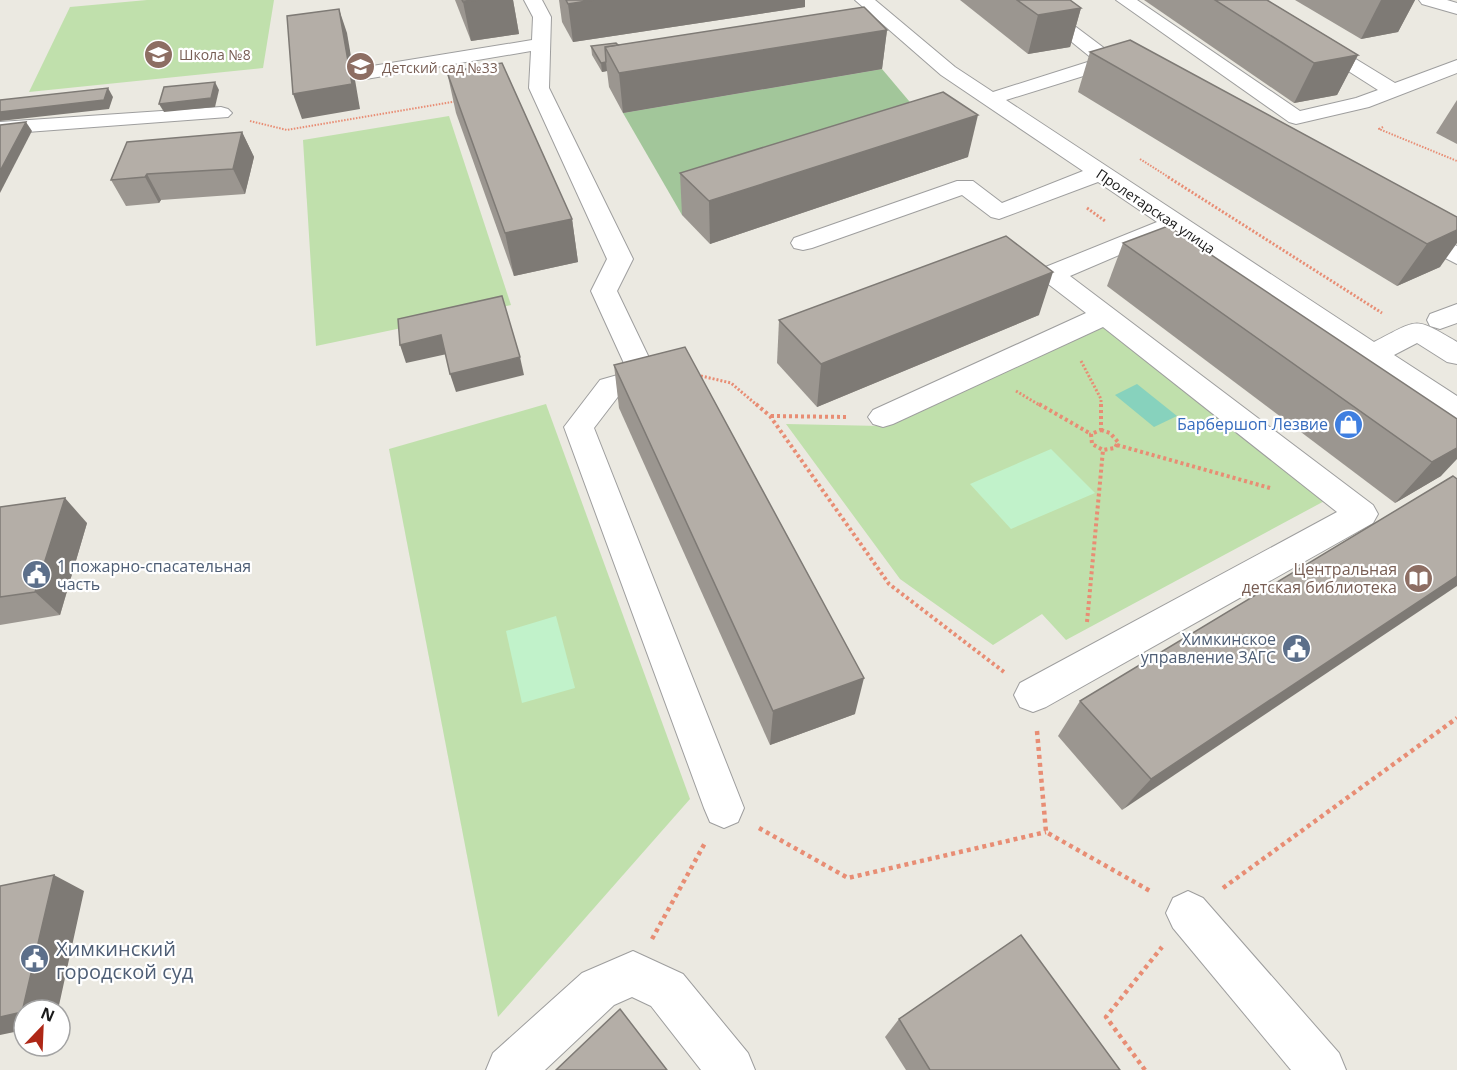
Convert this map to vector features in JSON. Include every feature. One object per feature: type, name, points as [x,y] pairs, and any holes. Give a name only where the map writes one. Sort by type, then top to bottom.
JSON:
[{"type":"street","name":"Пролетарская улица","points":[[864,0],[886,30],[1457,410]]},
{"type":"street","points":[[1029,0],[1108,62],[1149,85]]},
{"type":"street","points":[[1125,0],[1296,118],[1362,103],[1457,66]]},
{"type":"street","points":[[1246,0],[1392,90]]},
{"type":"street","points":[[1428,0],[1457,9]]},
{"type":"street","points":[[543,11],[539,88],[620,259],[604,291],[660,374],[610,387],[579,427],[724,808]]},
{"type":"street","points":[[366,73],[541,44]]},
{"type":"street","points":[[990,99],[1108,62]]},
{"type":"street","points":[[0,129],[63,122],[221,113]]},
{"type":"street","points":[[802,243],[966,186],[999,212],[1100,173]]},
{"type":"street","points":[[1395,222],[1457,256]]},
{"type":"street","points":[[1033,695],[1362,514],[1052,274],[1175,223]]},
{"type":"street","points":[[883,417],[1105,315]]},
{"type":"street","points":[[1371,354],[1438,321],[1457,355]]},
{"type":"street","points":[[1188,913],[1322,1070]]},
{"type":"street","points":[[510,1070],[598,989],[633,974],[667,990],[731,1070]]},
{"type":"path","points":[[221,113],[287,130],[459,101]]},
{"type":"path","points":[[1388,125],[1379,129],[1457,161]]},
{"type":"path","points":[[1138,158],[1399,323],[1438,321]]},
{"type":"path","points":[[1067,333],[1101,399],[1101,430]]},
{"type":"path","points":[[982,372],[1091,434]]},
{"type":"path","points":[[660,374],[731,383],[770,416],[889,584],[1033,695],[1046,832]]},
{"type":"path","points":[[770,416],[883,417]]},
{"type":"path","points":[[1091,434],[1101,430],[1114,436],[1118,445]]},
{"type":"path","points":[[1091,434],[1092,444],[1103,450],[1112,450],[1118,445]]},
{"type":"path","points":[[1118,445],[1273,489]]},
{"type":"path","points":[[1083,669],[1103,450]]},
{"type":"path","points":[[1145,1070],[1106,1017],[1188,913],[1457,718]]},
{"type":"path","points":[[633,974],[724,808],[848,878],[1046,832],[1188,913]]},
{"type":"green space","name":"Школа №8","points":[[147,0],[274,0],[263,68],[29,92],[70,7]]},
{"type":"green space","points":[[882,69],[936,133],[682,215],[623,113]]},
{"type":"green space","points":[[449,116],[511,305],[316,346],[303,140]]},
{"type":"green space","points":[[1104,323],[1330,498],[1066,640],[1042,614],[993,645],[900,579],[786,424],[881,426]]},
{"type":"green space","points":[[1137,384],[1177,416],[1154,427],[1115,395]]},
{"type":"green space","points":[[546,404],[690,799],[498,1017],[389,449]]},
{"type":"green space","points":[[1051,449],[1095,493],[1011,529],[970,484]]},
{"type":"green space","points":[[556,616],[575,688],[522,703],[506,631]]},
{"type":"building","points":[[566,0],[593,0],[568,4]]},
{"type":"building","points":[[1017,0],[1070,0],[1081,8],[1038,15]]},
{"type":"building","points":[[1215,0],[1267,0],[1358,55],[1314,63]]},
{"type":"building","points":[[864,7],[887,30],[619,73],[605,47]]},
{"type":"building","points":[[339,9],[352,84],[293,94],[287,16]]},
{"type":"building","points":[[1130,40],[1457,217],[1457,230],[1427,244],[1090,52]]},
{"type":"building","points":[[616,43],[618,45],[605,47],[606,62],[601,63],[591,46]]},
{"type":"building","points":[[502,63],[572,219],[505,233],[447,72]]},
{"type":"building","points":[[215,82],[211,98],[159,104],[164,87]]},
{"type":"building","points":[[108,88],[104,100],[0,112],[0,100]]},
{"type":"building","points":[[943,92],[978,115],[709,201],[680,173]]},
{"type":"building","points":[[26,122],[0,171],[0,125]]},
{"type":"building","points":[[242,132],[233,169],[147,174],[145,177],[111,180],[127,142]]},
{"type":"building","points":[[1168,226],[1457,419],[1457,448],[1432,462],[1123,243]]},
{"type":"building","points":[[1006,236],[1053,272],[821,364],[779,320]]},
{"type":"building","points":[[502,296],[520,357],[450,374],[441,335],[400,345],[398,319]]},
{"type":"building","points":[[685,347],[864,678],[773,711],[614,365]]},
{"type":"building","points":[[1453,476],[1457,479],[1457,576],[1151,779],[1080,701]]},
{"type":"building","points":[[65,498],[35,592],[0,597],[0,507]]},
{"type":"building","points":[[54,875],[25,998],[12,998],[12,1014],[0,1017],[0,886]]},
{"type":"building","points":[[1021,935],[1120,1070],[930,1070],[899,1019]]},
{"type":"building","points":[[620,1009],[667,1070],[556,1070]]},
{"type":"place","name":"Школа №8","points":[[158,54]]},
{"type":"place","name":"Детский сад №33","points":[[361,67]]},
{"type":"place","name":"Барбершоп Лезвие","points":[[1349,424]]},
{"type":"place","name":"1 пожарно-спасательная часть","points":[[36,575]]},
{"type":"place","name":"Центральная детская библиотека","points":[[1418,578]]},
{"type":"place","name":"Химкинское управление ЗАГС","points":[[1297,648]]},
{"type":"place","name":"Химкинский городской суд","points":[[35,959]]}]
